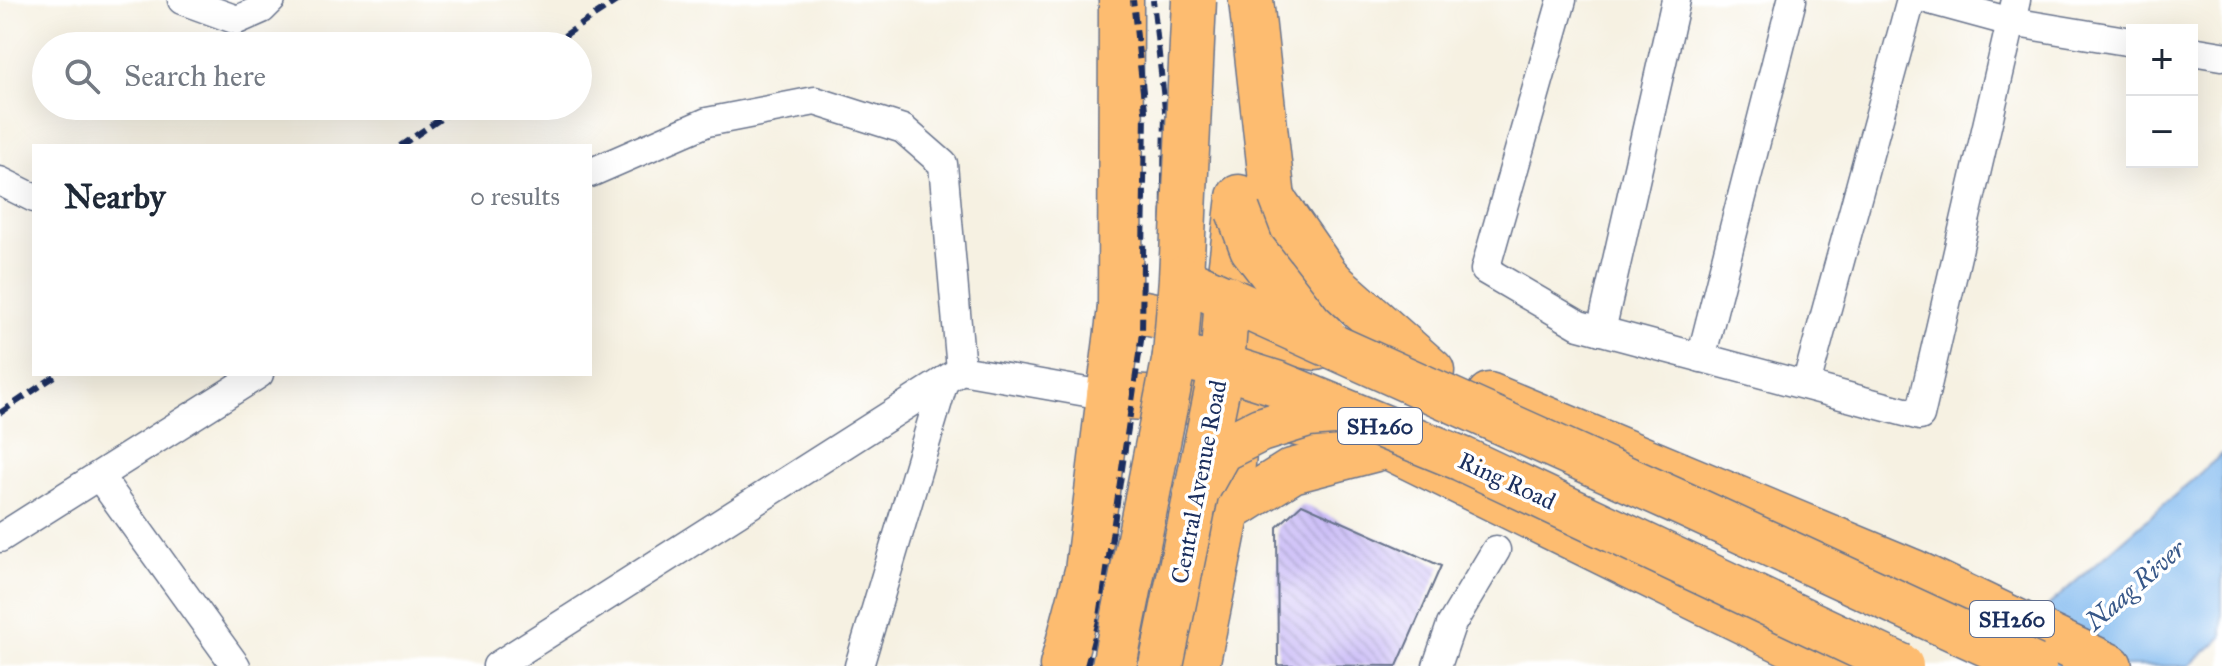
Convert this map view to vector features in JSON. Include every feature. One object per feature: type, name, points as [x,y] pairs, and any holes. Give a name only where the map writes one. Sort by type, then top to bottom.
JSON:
[{"type":"main road","points":[[1062,666],[1087,571],[1120,308],[1121,0]]},
{"type":"main road","points":[[1175,356],[1194,0]]},
{"type":"main road","points":[[1231,0],[1255,205],[1252,248],[1310,323],[1339,350]]},
{"type":"main road","points":[[1109,396],[1231,384],[1258,336],[1251,0]]},
{"type":"main road","points":[[1227,297],[1255,205]]},
{"type":"main road","points":[[1255,205],[1336,286],[1432,371]]},
{"type":"main road","name":"Ring Road","points":[[1181,278],[2034,666]]},
{"type":"main road","name":"Central Avenue Road","points":[[1197,666],[1212,502],[1231,384],[1227,297]]},
{"type":"main road","points":[[1120,308],[1258,336]]},
{"type":"main road","name":"SH260","points":[[1258,336],[1432,371],[1914,572],[2110,666]]},
{"type":"main road","name":"Ring Road","points":[[1175,356],[1231,384],[1294,423],[1386,446],[1834,666]]},
{"type":"main road","name":"Central Avenue Road","points":[[1114,666],[1175,356]]},
{"type":"main road","name":"Ring Road","points":[[1231,384],[1279,384],[1462,459],[1901,666]]},
{"type":"main road","points":[[1345,412],[1308,415],[1260,430],[1220,450],[1212,502],[1292,471],[1386,446]]},
{"type":"main road","name":"Central Avenue Road","points":[[1161,666],[1194,509],[1212,502]]},
{"type":"street","points":[[182,0],[221,6],[237,20],[262,9],[271,0]]},
{"type":"street","points":[[1562,0],[1485,270],[1579,325],[1920,416],[2014,11]]},
{"type":"street","points":[[1601,331],[1676,0]]},
{"type":"street","points":[[1701,358],[1792,0]]},
{"type":"street","points":[[1806,385],[1911,0]]},
{"type":"street","points":[[1930,0],[2014,11],[2126,40]]},
{"type":"street","points":[[2198,52],[2222,56]]},
{"type":"street","points":[[592,172],[707,122],[815,101],[903,129],[943,164],[952,375],[859,666]]},
{"type":"street","points":[[0,181],[32,197]]},
{"type":"street","points":[[497,666],[952,375],[1109,396]]},
{"type":"street","points":[[0,538],[256,376]]},
{"type":"street","points":[[99,476],[236,666]]},
{"type":"street","points":[[1437,666],[1451,625],[1496,550]]},
{"type":"water","name":"Naag River","points":[[2222,454],[2222,637],[2189,666],[1998,666],[2003,645]]},
{"type":"building","points":[[1302,504],[1441,566],[1397,666],[1278,665],[1277,527]]},
{"type":"railway","points":[[570,32],[618,0]]},
{"type":"railway","points":[[1087,666],[1100,617],[1142,334],[1145,110],[1133,0]]},
{"type":"railway","points":[[1108,666],[1120,621],[1162,335],[1165,109],[1153,0]]},
{"type":"railway","points":[[403,144],[439,120]]},
{"type":"railway","points":[[0,413],[55,376]]}]
